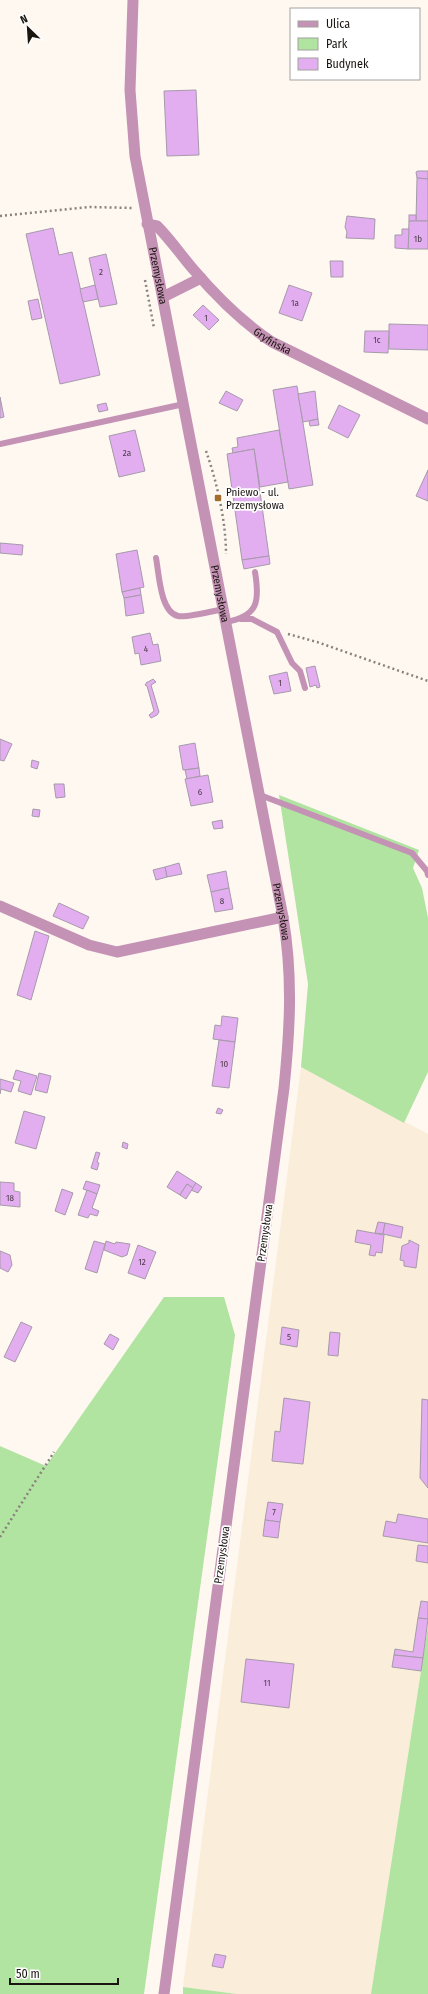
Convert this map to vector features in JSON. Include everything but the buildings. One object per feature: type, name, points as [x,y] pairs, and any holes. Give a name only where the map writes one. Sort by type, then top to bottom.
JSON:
[{"type":"street","name":"Przemysłowa","points":[[133,0],[130,116],[134,156],[184,404],[283,917],[289,958],[291,997],[286,1075],[164,1994]]},
{"type":"street","name":"Gryfińska","points":[[147,224],[153,224],[162,231],[201,278],[243,321],[272,342],[427,416]]},
{"type":"street","points":[[163,297],[201,278]]},
{"type":"street","points":[[0,906],[89,945],[117,952],[283,917]]},
{"type":"lane","points":[[0,444],[184,404]]},
{"type":"lane","points":[[156,558],[164,600],[172,613],[180,616],[224,609]]},
{"type":"lane","points":[[241,619],[253,610],[256,601],[255,572]]},
{"type":"lane","points":[[226,622],[241,619],[252,619],[274,630],[281,637],[292,663],[300,671],[305,688]]},
{"type":"lane","points":[[260,795],[412,853],[427,871],[428,875]]},
{"type":"path","points":[[0,216],[90,207],[144,207]]},
{"type":"path","points":[[274,630],[317,642],[428,680]]},
{"type":"path","points":[[0,1537],[54,1452]]},
{"type":"shaded area","points":[[301,1067],[428,1134],[428,1626],[371,1994],[237,1994],[183,1987]]},
{"type":"green space","points":[[279,795],[419,850],[413,868],[422,888],[428,918],[428,1072],[404,1123],[301,1067],[308,984]]},
{"type":"green space","points":[[164,1297],[224,1297],[235,1335],[144,1994],[0,1994],[0,1446],[46,1466]]},
{"type":"green space","points":[[428,1626],[428,1994],[371,1994]]},
{"type":"green space","points":[[183,1987],[237,1994],[183,1994]]},
{"type":"place","name":"Pniewo - ul. Przemysłowa","points":[[218,498]]}]
